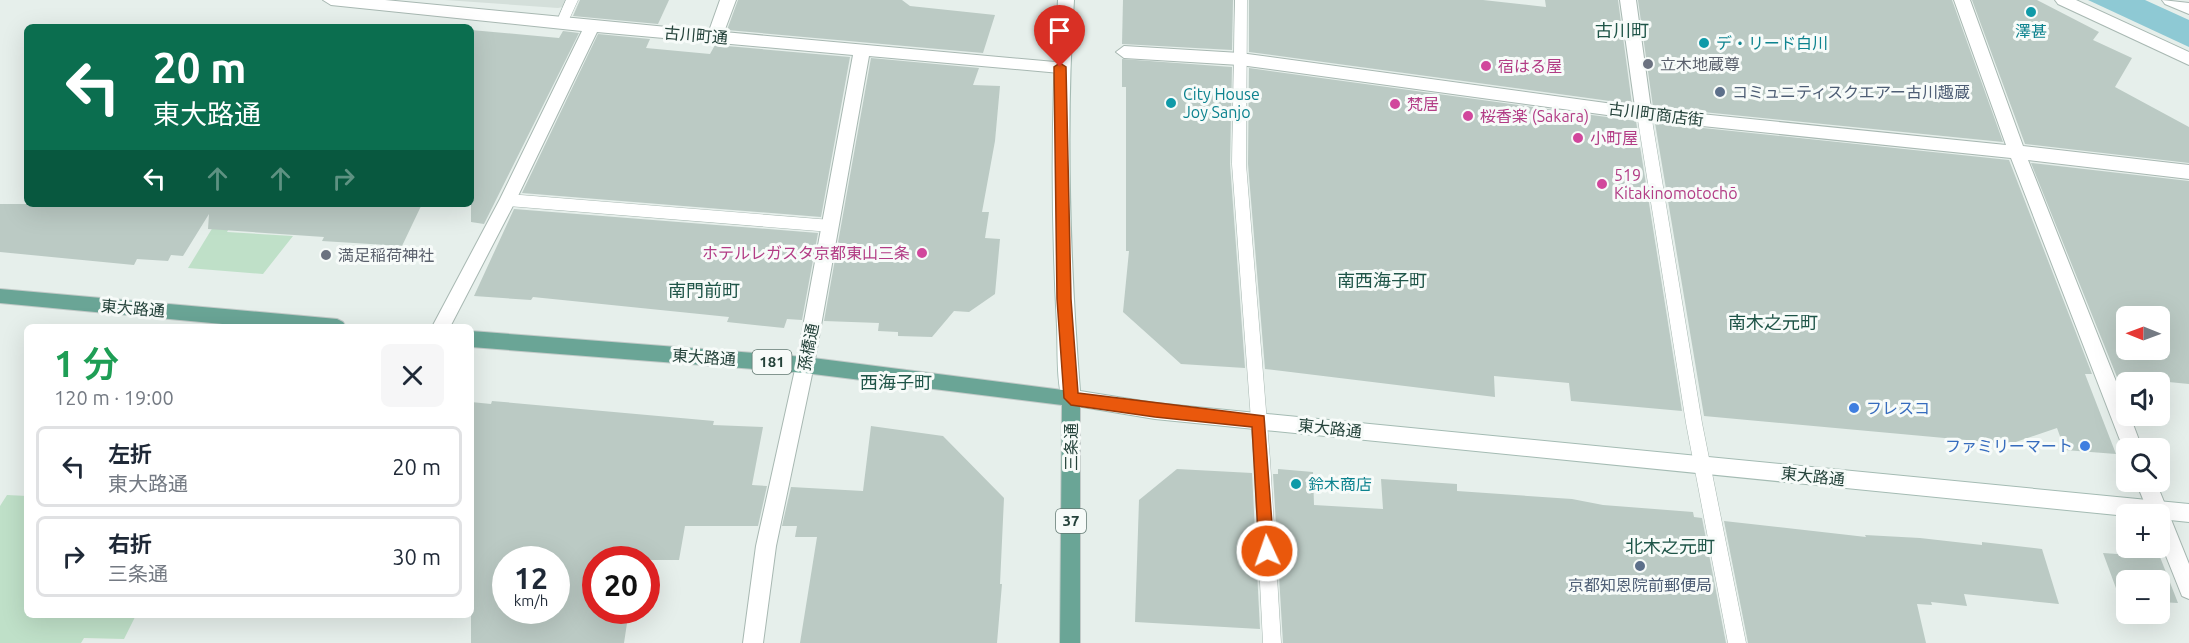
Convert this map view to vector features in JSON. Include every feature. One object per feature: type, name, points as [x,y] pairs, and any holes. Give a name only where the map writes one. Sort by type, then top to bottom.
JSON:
[{"type":"main road","name":"東大路通","points":[[0,297],[303,324]]},
{"type":"main road","name":"東大路通","points":[[474,339],[805,364],[1071,398]]},
{"type":"main road","name":"三条通","points":[[1070,643],[1071,398]]},
{"type":"street","name":"古川町通","points":[[331,0],[592,26],[1060,67]]},
{"type":"street","points":[[714,37],[728,0]]},
{"type":"street","name":"三条通","points":[[1066,0],[1060,67],[1064,299],[1071,398]]},
{"type":"street","points":[[1628,0],[1644,114]]},
{"type":"street","points":[[1962,0],[2017,152],[2129,438]]},
{"type":"street","points":[[2063,0],[2189,59]]},
{"type":"street","points":[[2170,0],[2189,9]]},
{"type":"street","points":[[443,324],[508,200],[592,26]]},
{"type":"street","name":"孫橋通","points":[[753,643],[766,546],[805,364],[862,50]]},
{"type":"street","name":"古川町商店街","points":[[1124,52],[1240,59],[1644,114],[2189,172]]},
{"type":"street","name":"東大路通","points":[[1071,398],[1155,411],[1702,465],[2116,509]]},
{"type":"street","name":"東大路通","points":[[2170,514],[2189,513]]},
{"type":"street","points":[[2170,542],[2189,590]]},
{"type":"lane","points":[[562,23],[572,0]]},
{"type":"lane","points":[[1241,0],[1239,164],[1259,421],[1272,643]]},
{"type":"lane","points":[[1644,114],[1702,465],[1737,643]]},
{"type":"lane","points":[[508,200],[831,226]]},
{"type":"shaded area","points":[[445,0],[566,0],[563,7],[558,8]]},
{"type":"green space","points":[[225,207],[240,207],[227,232],[293,236],[263,274],[188,268]]},
{"type":"green space","points":[[7,495],[24,496],[24,618],[134,618],[124,639],[84,638],[81,643],[0,643],[0,506]]},
{"type":"water","points":[[2088,0],[2145,0],[2189,20],[2189,47]]},
{"type":"building","points":[[580,0],[669,0],[658,24],[573,16]]},
{"type":"building","points":[[738,0],[902,0],[910,6],[995,15],[983,53],[727,30]]},
{"type":"building","points":[[1123,0],[1233,0],[1232,50],[1122,44]]},
{"type":"building","points":[[1249,0],[1483,0],[1546,7],[1545,0],[1618,0],[1632,104],[1249,52]]},
{"type":"building","points":[[1638,0],[1952,0],[2003,142],[1653,107]]},
{"type":"building","points":[[1972,0],[2037,0],[2099,32],[2093,40],[2132,58],[2115,87],[2189,127],[2189,163],[2025,144]]},
{"type":"building","points":[[474,30],[559,38],[563,31],[579,33],[484,224],[471,222],[471,207],[474,207]]},
{"type":"building","points":[[598,34],[650,39],[646,48],[710,54],[715,45],[850,57],[821,217],[522,193]]},
{"type":"building","points":[[871,58],[979,68],[973,85],[1000,86],[995,141],[982,212],[989,212],[985,238],[1000,239],[995,294],[969,312],[954,311],[932,337],[898,336],[898,332],[878,331],[879,323],[824,321]]},
{"type":"building","points":[[1122,59],[1232,67],[1230,164],[1245,368],[1181,364],[1123,312],[1129,251],[1126,251],[1126,87],[1122,87]]},
{"type":"building","points":[[1249,68],[1636,121],[1682,411],[1571,401],[1569,383],[1494,376],[1495,397],[1265,369],[1248,164]]},
{"type":"building","points":[[1655,123],[2009,160],[2092,374],[2085,374],[2116,454],[2065,450],[2057,428],[2010,444],[1704,416]]},
{"type":"building","points":[[2031,163],[2189,181],[2189,384],[2170,382],[2170,372],[2116,372],[2116,375]]},
{"type":"building","points":[[0,204],[24,204],[24,207],[421,207],[402,246],[322,241],[324,237],[208,229],[209,214],[183,256],[171,255],[168,261],[137,259],[134,265],[0,252]]},
{"type":"building","points":[[514,209],[818,233],[802,320],[787,319],[784,328],[727,322],[729,317],[533,297],[531,300],[474,296]]},
{"type":"building","points":[[492,401],[714,421],[713,425],[763,427],[752,485],[767,486],[758,526],[685,526],[679,560],[660,560],[660,546],[582,546],[582,624],[627,624],[624,643],[471,643],[471,618],[474,618],[474,402],[491,404]]},
{"type":"building","points":[[871,426],[943,436],[1004,498],[1000,584],[1002,584],[997,643],[800,643],[817,537],[795,537],[797,526],[782,526],[791,487],[863,491]]},
{"type":"building","points":[[1177,469],[1252,473],[1260,629],[1135,622],[1139,500]]},
{"type":"building","points":[[1278,469],[1313,472],[1314,505],[1383,509],[1381,479],[1457,484],[1457,491],[1572,499],[1603,505],[1693,512],[1694,517],[1702,518],[1726,643],[1283,643],[1273,474],[1278,474]]},
{"type":"building","points":[[1724,521],[1866,537],[1865,535],[1920,538],[1982,545],[1982,542],[2042,549],[2059,604],[1964,594],[1967,606],[1931,602],[1932,605],[1917,604],[1926,643],[1748,643]]},
{"type":"building","points":[[2103,553],[2116,554],[2116,558],[2160,558],[2165,570],[2116,570],[2116,588]]},
{"type":"building","points":[[2170,583],[2178,603],[2170,603]]},
{"type":"place","name":"澤甚","points":[[2031,12]]},
{"type":"place","name":"デ・リード白川","points":[[1704,43]]},
{"type":"place","name":"立木地蔵尊","points":[[1648,64]]},
{"type":"place","name":"宿はる屋","points":[[1486,66]]},
{"type":"place","name":"コミュニティスクエアー古川趣蔵","points":[[1720,92]]},
{"type":"place","name":"City House Joy Sanjo","points":[[1171,103]]},
{"type":"place","name":"梵居","points":[[1395,104]]},
{"type":"place","name":"桜香楽 (Sakara)","points":[[1468,116]]},
{"type":"place","name":"小町屋","points":[[1578,138]]},
{"type":"place","name":"519 Kitakinomotochō","points":[[1602,184]]},
{"type":"place","name":"ホテルレガスタ京都東山三条","points":[[922,253]]},
{"type":"place","name":"満足稲荷神社","points":[[326,255]]},
{"type":"place","name":"フレスコ","points":[[1854,408]]},
{"type":"place","name":"ファミリーマート","points":[[2085,446]]},
{"type":"place","name":"鈴木商店","points":[[1296,484]]},
{"type":"place","name":"京都知恩院前郵便局","points":[[1640,566]]},
{"type":"district","name":"古川町","points":[[1622,31]]},
{"type":"district","name":"南西海子町","points":[[1382,281]]},
{"type":"district","name":"南門前町","points":[[704,291]]},
{"type":"district","name":"南木之元町","points":[[1773,323]]},
{"type":"district","name":"西海子町","points":[[896,383]]},
{"type":"district","name":"北木之元町","points":[[1670,547]]},
{"type":"route","points":[[1060,67],[1064,299],[1071,398],[1155,411],[1259,421],[1267,551]]}]
